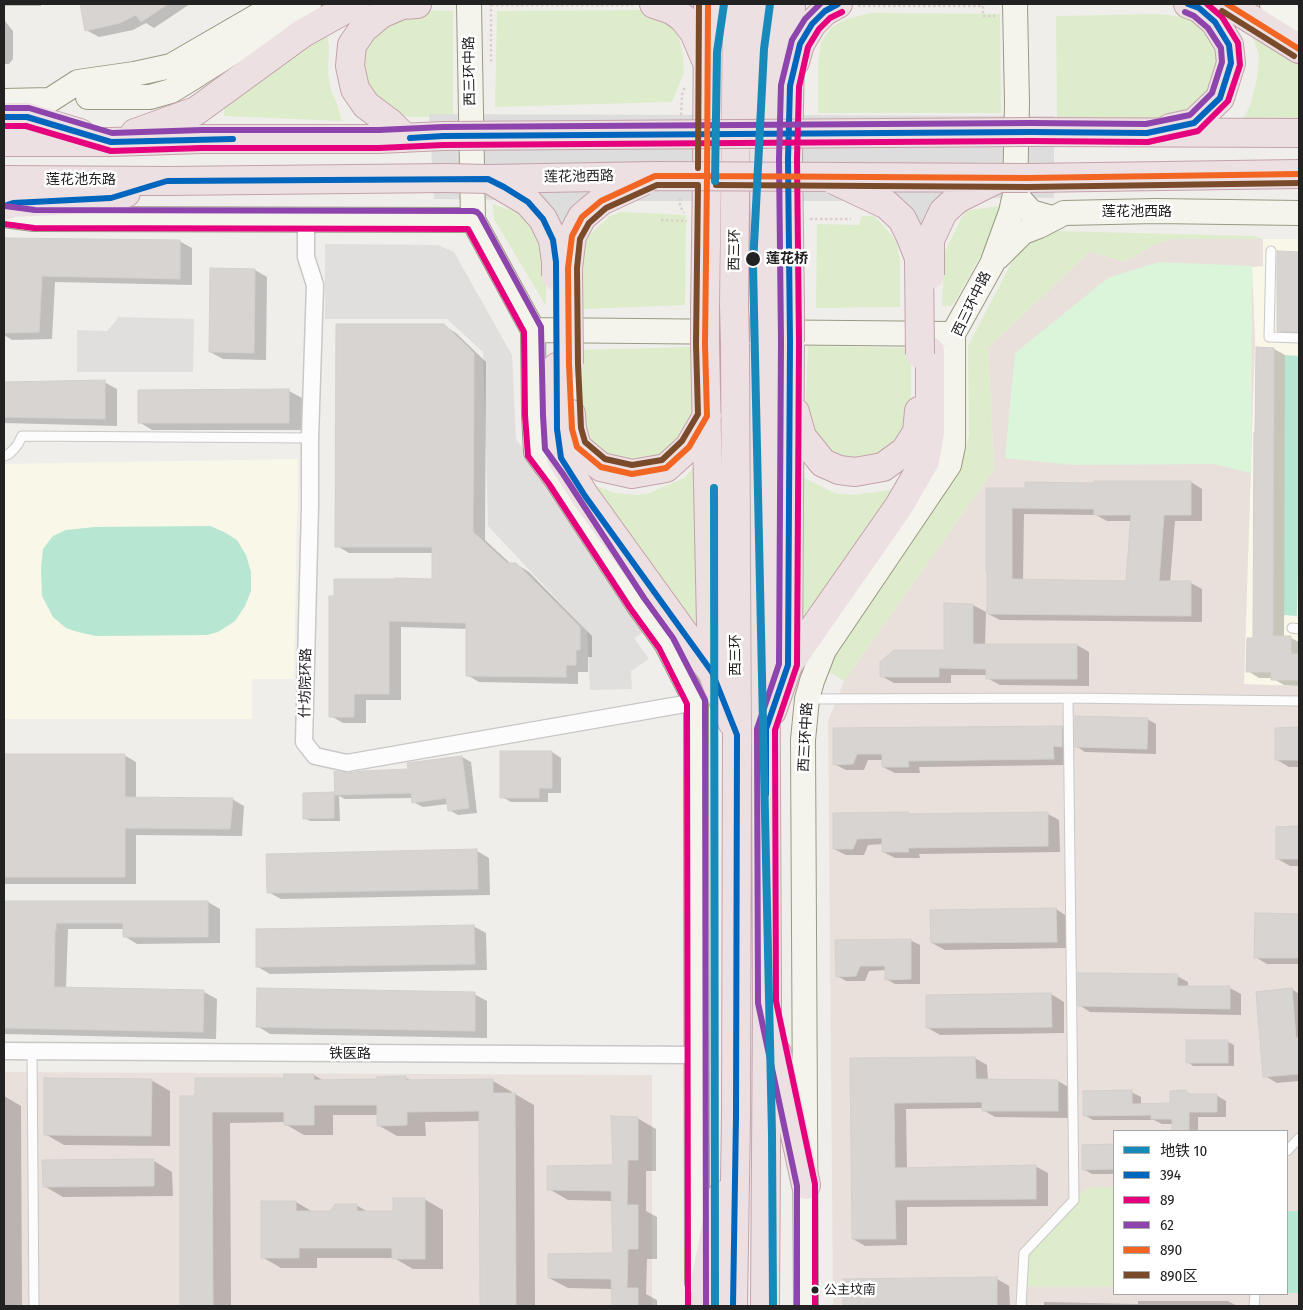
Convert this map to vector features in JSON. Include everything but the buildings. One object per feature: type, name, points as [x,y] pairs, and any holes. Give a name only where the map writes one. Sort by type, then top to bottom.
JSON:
[{"type":"highway","points":[[4,117],[27,118],[111,142],[196,111],[303,33],[355,4]]},
{"type":"highway","points":[[405,138],[390,123],[366,105],[355,89],[350,66],[352,45],[363,29],[381,14],[402,5],[418,4]]},
{"type":"highway","points":[[644,4],[672,10],[683,18],[694,32],[707,176],[705,344],[712,672]]},
{"type":"highway","points":[[697,72],[708,4]]},
{"type":"highway","name":"西三环","points":[[733,1306],[736,1117],[737,735],[734,305],[737,4]]},
{"type":"highway","name":"西三环","points":[[763,4],[777,306]]},
{"type":"highway","points":[[765,1306],[766,729],[777,306],[788,159],[791,4]]},
{"type":"highway","points":[[1147,133],[1194,123],[1220,98],[1231,63],[1229,45],[1215,22],[1199,8],[1188,4]]},
{"type":"highway","points":[[1227,4],[1299,49]]},
{"type":"highway","points":[[790,86],[800,44],[812,24],[826,11],[845,5]]},
{"type":"highway","points":[[4,142],[111,142],[202,139],[379,140],[443,136],[1031,132],[1299,133]]},
{"type":"highway","name":"莲花池西路","points":[[488,179],[655,176],[828,177],[1015,183],[1299,174]]},
{"type":"highway","points":[[655,176],[601,200],[582,217],[572,236],[568,268],[563,366],[557,429],[561,458],[585,496],[712,672],[737,735]]},
{"type":"highway","points":[[766,729],[788,665],[900,506],[925,461],[930,432],[919,258],[910,234],[902,219],[888,205],[828,177]]},
{"type":"highway","points":[[488,179],[528,202],[543,219],[553,240],[563,366],[572,428],[577,447],[601,467],[632,474],[666,468],[689,447],[707,416]]},
{"type":"highway","name":"莲花池东路","points":[[4,180],[488,179]]},
{"type":"highway","points":[[4,206],[13,203],[110,198],[167,181]]},
{"type":"highway","points":[[777,342],[802,437],[822,463],[839,470],[855,472],[883,467],[905,451],[917,432],[925,352],[930,240],[943,212],[957,199],[1015,183]]},
{"type":"highway","points":[[788,665],[789,392]]},
{"type":"highway","points":[[767,1002],[806,1186]]},
{"type":"highway","points":[[705,1306],[706,1277],[736,1117]]},
{"type":"street","points":[[4,101],[50,100],[78,82],[134,74],[171,66],[276,12],[309,4]]},
{"type":"street","name":"西三环中路","points":[[480,4],[472,220],[533,330],[536,452],[556,479],[636,602],[666,643],[696,702],[698,1306]]},
{"type":"street","name":"西三环中路","points":[[806,1306],[803,740],[807,699],[824,650],[949,465],[953,446],[953,334],[992,264],[1011,212],[1015,183],[1017,104],[1015,4]]},
{"type":"street","points":[[1272,4],[1299,20]]},
{"type":"street","points":[[88,97],[150,97],[171,91],[189,80],[276,12]]},
{"type":"street","points":[[1015,183],[1031,212],[1052,218]]},
{"type":"street","name":"莲花池西路","points":[[992,264],[1023,232],[1064,213],[1156,211],[1299,213]]},
{"type":"street","points":[[4,215],[34,219],[472,220]]},
{"type":"street","name":"什坊院环路","points":[[306,220],[306,257],[315,285],[304,742],[315,756],[347,762],[696,702]]},
{"type":"street","points":[[533,330],[953,334]]},
{"type":"street","name":"铁医路","points":[[4,1051],[697,1055]]},
{"type":"lane","points":[[1270,251],[1269,337],[1299,338]]},
{"type":"lane","points":[[4,456],[14,449],[22,436],[310,438]]},
{"type":"lane","points":[[1021,1306],[1024,1253],[1074,1200],[1068,698]]},
{"type":"lane","points":[[807,699],[1068,698],[1299,701]]},
{"type":"lane","points":[[32,1052],[34,1306]]},
{"type":"lane","points":[[1288,1150],[1299,1138]]},
{"type":"path","points":[[480,4],[644,4]]},
{"type":"path","points":[[845,5],[983,6],[983,16]]},
{"type":"path","points":[[681,121],[682,95],[697,72]]},
{"type":"path","points":[[680,197],[680,206],[689,221]]},
{"type":"path","points":[[809,220],[851,219]]},
{"type":"shaded area","points":[[1172,239],[1263,239],[1263,266],[1252,267],[1255,340],[1244,684],[1299,686],[1299,1306],[833,1306],[828,721],[844,681],[994,469],[988,348],[1090,251],[1124,262],[1156,244]]},
{"type":"shaded area","points":[[1263,239],[1299,239],[1299,686],[1244,684],[1255,340],[1252,266],[1263,266]]},
{"type":"shaded area","points":[[325,244],[438,245],[454,252],[512,355],[516,439],[645,631],[634,638],[649,659],[631,671],[632,689],[590,690],[587,631],[488,526],[483,352],[447,319],[325,319]]},
{"type":"shaded area","points":[[119,317],[194,319],[193,372],[77,372],[77,330],[107,331]]},
{"type":"shaded area","points":[[298,459],[294,679],[252,679],[252,719],[4,719],[4,464]]},
{"type":"shaded area","points":[[4,1072],[652,1075],[652,1306],[4,1306]]},
{"type":"green space","points":[[422,10],[453,11],[453,117],[410,117],[397,115],[383,104],[364,79],[361,58],[371,29]]},
{"type":"green space","points":[[645,10],[669,23],[679,38],[683,54],[684,73],[672,102],[495,107],[497,11]]},
{"type":"green space","points":[[871,13],[1000,14],[1001,113],[818,113],[818,64],[821,42],[831,28],[846,19]]},
{"type":"green space","points":[[1157,14],[1185,17],[1196,24],[1209,37],[1222,55],[1214,92],[1176,121],[1057,117],[1056,16]]},
{"type":"green space","points":[[1249,25],[1299,58],[1299,122],[1241,122],[1250,106],[1257,78],[1259,55]]},
{"type":"green space","points":[[319,34],[327,36],[329,45],[328,72],[331,91],[342,121],[224,116],[225,102]]},
{"type":"green space","points":[[493,204],[522,214],[542,231],[546,246],[546,306],[494,219]]},
{"type":"green space","points":[[1006,205],[988,243],[952,306],[942,306],[945,251],[965,211]]},
{"type":"green space","points":[[621,212],[686,215],[685,305],[583,309],[583,253],[589,235],[610,216]]},
{"type":"green space","points":[[862,216],[874,216],[897,242],[900,262],[900,307],[816,308],[817,224],[859,225]]},
{"type":"green space","points":[[1055,231],[1254,236],[1263,239],[1172,239],[1156,244],[1124,262],[1090,251],[988,348],[994,469],[844,681],[829,672],[829,660],[957,468],[964,453],[969,436],[968,346],[1017,252],[1032,240]]},
{"type":"green space","points":[[1159,262],[1252,266],[1251,473],[1214,464],[1074,465],[1005,458],[1015,353],[1108,278]]},
{"type":"green space","points":[[808,346],[911,348],[911,427],[877,458],[837,461],[805,419]]},
{"type":"green space","points":[[692,347],[692,415],[686,430],[667,452],[642,462],[607,458],[578,430],[578,350]]},
{"type":"green space","points":[[1285,355],[1299,356],[1299,566],[1297,616],[1284,615]]},
{"type":"green space","points":[[694,467],[698,631],[593,485],[615,493],[647,494],[684,478]]},
{"type":"green space","points":[[801,476],[838,494],[853,495],[896,489],[801,629]]},
{"type":"green space","points":[[210,526],[237,540],[246,555],[251,572],[251,591],[245,606],[235,621],[218,632],[207,635],[96,636],[66,628],[53,617],[42,596],[41,568],[43,549],[53,536],[66,530],[95,527]]},
{"type":"green space","points":[[1113,1187],[1113,1287],[1022,1287],[1024,1253],[1087,1188]]},
{"type":"green space","points":[[1288,1211],[1299,1211],[1299,1293],[1288,1293]]},
{"type":"pier","points":[[429,114],[1054,116],[1054,198],[989,198],[961,208],[948,233],[895,232],[883,210],[851,201],[626,201],[595,216],[579,245],[547,228],[504,200],[434,199]]},
{"type":"metro line","name":"10","points":[[715,181],[717,52],[724,4]]},
{"type":"metro line","name":"10","points":[[770,4],[764,49],[753,265],[772,1134],[773,1306]]},
{"type":"metro line","name":"10","points":[[714,488],[715,1306]]},
{"type":"transit line","name":"890区","points":[[698,168],[699,4]]},
{"type":"transit line","name":"890","points":[[707,176],[708,4]]},
{"type":"transit line","name":"62","points":[[797,1306],[797,1186],[758,1003],[757,729],[779,664],[781,342],[779,159],[781,85],[792,40],[805,19],[820,4]]},
{"type":"transit line","name":"394","points":[[766,794],[766,729],[788,665],[790,342],[788,159],[790,86],[800,44],[812,24],[825,11],[838,4]]},
{"type":"transit line","name":"394","points":[[410,138],[443,136],[1031,132],[1147,133],[1194,123],[1220,98],[1231,63],[1229,45],[1215,22],[1199,8],[1188,4]]},
{"type":"transit line","name":"89","points":[[4,126],[26,126],[111,151],[202,148],[379,148],[443,145],[1148,142],[1198,131],[1228,101],[1240,65],[1238,43],[1222,17],[1207,4]]},
{"type":"transit line","name":"890","points":[[1227,4],[1299,49]]},
{"type":"transit line","name":"890区","points":[[1222,11],[1294,56]]},
{"type":"transit line","name":"89","points":[[815,1306],[815,1184],[776,1001],[775,730],[797,665],[799,342],[797,159],[799,87],[808,47],[819,29],[830,18],[842,12]]},
{"type":"transit line","name":"62","points":[[4,108],[29,108],[112,133],[202,130],[379,130],[443,127],[1146,124],[1190,115],[1212,93],[1222,62],[1221,48],[1208,28],[1194,16],[1185,12]]},
{"type":"transit line","name":"394","points":[[4,117],[27,117],[111,142],[233,139]]},
{"type":"transit line","name":"890","points":[[707,176],[1028,178],[1299,174]]},
{"type":"transit line","name":"890","points":[[655,176],[707,176],[705,344],[707,416],[689,447],[666,468],[632,474],[601,467],[577,447],[572,429],[568,268],[572,236],[582,217],[601,201],[655,176]]},
{"type":"transit line","name":"394","points":[[4,206],[13,203],[111,198],[167,181],[488,179],[528,202],[543,219],[553,240],[556,262],[557,429],[561,458],[585,496],[712,672],[737,735],[736,1117],[733,1306]]},
{"type":"transit line","name":"890区","points":[[716,185],[1028,187],[1299,183]]},
{"type":"transit line","name":"890区","points":[[657,185],[698,185],[696,344],[698,414],[682,441],[662,460],[632,465],[605,459],[585,442],[581,428],[577,268],[580,239],[589,223],[606,208],[657,185]]},
{"type":"transit line","name":"62","points":[[5,206],[35,210],[473,211],[480,215],[541,327],[545,449],[644,598],[673,638],[705,700],[706,1306]]},
{"type":"transit line","name":"89","points":[[4,224],[34,228],[468,229],[524,332],[525,415],[528,456],[549,484],[630,608],[659,648],[687,704],[688,1306]]},
{"type":"place","name":"莲花桥","points":[[753,259]]},
{"type":"place","name":"公主坟南","points":[[815,1290]]}]
